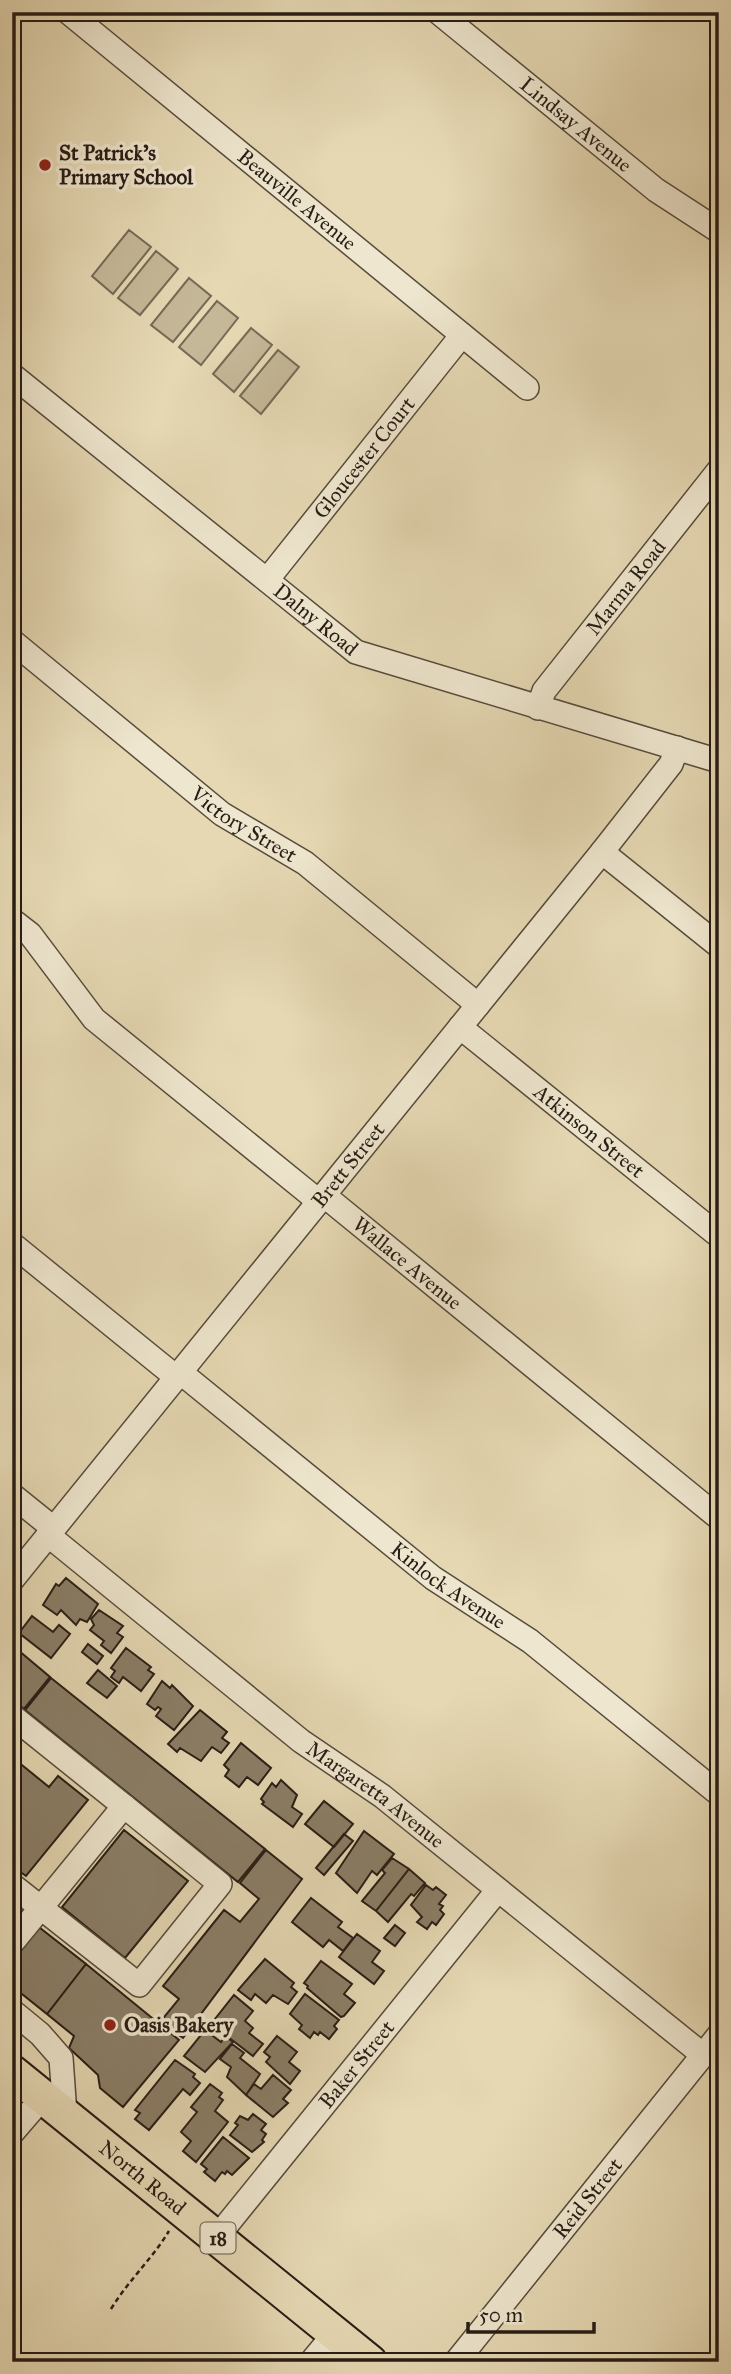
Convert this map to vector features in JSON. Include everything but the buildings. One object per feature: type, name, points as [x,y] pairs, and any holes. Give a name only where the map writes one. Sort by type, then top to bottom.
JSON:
[{"type":"highway","name":"North Road","points":[[12,2072],[370,2362]]},
{"type":"street","name":"Beauville Avenue","points":[[68,12],[527,387]]},
{"type":"street","name":"Lindsay Avenue","points":[[438,12],[656,190],[719,231]]},
{"type":"street","name":"Gloucester Court","points":[[267,580],[462,335]]},
{"type":"street","name":"Dalny Road","points":[[12,375],[356,652],[719,761]]},
{"type":"street","name":"Marma Road","points":[[538,708],[544,691],[719,470]]},
{"type":"street","name":"Victory Street","points":[[12,641],[222,814],[304,863],[478,1005]]},
{"type":"street","name":"Brett Street","points":[[12,1580],[602,852],[671,764],[677,748]]},
{"type":"street","points":[[602,852],[719,946]]},
{"type":"street","name":"Wallace Avenue","points":[[12,920],[30,934],[94,1019],[311,1195],[337,1206],[719,1518]]},
{"type":"street","name":"Atkinson Street","points":[[460,1027],[719,1236]]},
{"type":"street","name":"Kinlock Avenue","points":[[12,1244],[433,1578],[530,1641],[719,1794]]},
{"type":"street","name":"Margaretta Avenue","points":[[12,1495],[51,1532],[301,1741],[382,1796],[703,2055]]},
{"type":"street","points":[[12,1716],[220,1884],[139,1985],[12,1885]]},
{"type":"street","points":[[12,1943],[124,1806]]},
{"type":"street","name":"Baker Street","points":[[217,2237],[497,1891]]},
{"type":"street","points":[[12,2011],[40,2034],[61,2058],[54,2106],[12,2133]]},
{"type":"street","name":"Reid Street","points":[[456,2362],[719,2035]]},
{"type":"street","points":[[311,2362],[335,2333]]},
{"type":"path","points":[[111,2309],[170,2230]]},
{"type":"shaded area","points":[[129,230],[151,247],[113,294],[92,276]]},
{"type":"shaded area","points":[[156,251],[178,269],[140,315],[118,298]]},
{"type":"shaded area","points":[[189,278],[211,296],[173,342],[151,325]]},
{"type":"shaded area","points":[[217,301],[238,318],[201,365],[179,347]]},
{"type":"shaded area","points":[[251,328],[272,345],[234,392],[213,374]]},
{"type":"shaded area","points":[[278,350],[299,367],[261,414],[240,396]]},
{"type":"place","name":"St Patrick's Primary School","points":[[45,165]]},
{"type":"place","name":"Oasis Bakery","points":[[110,2025]]}]
